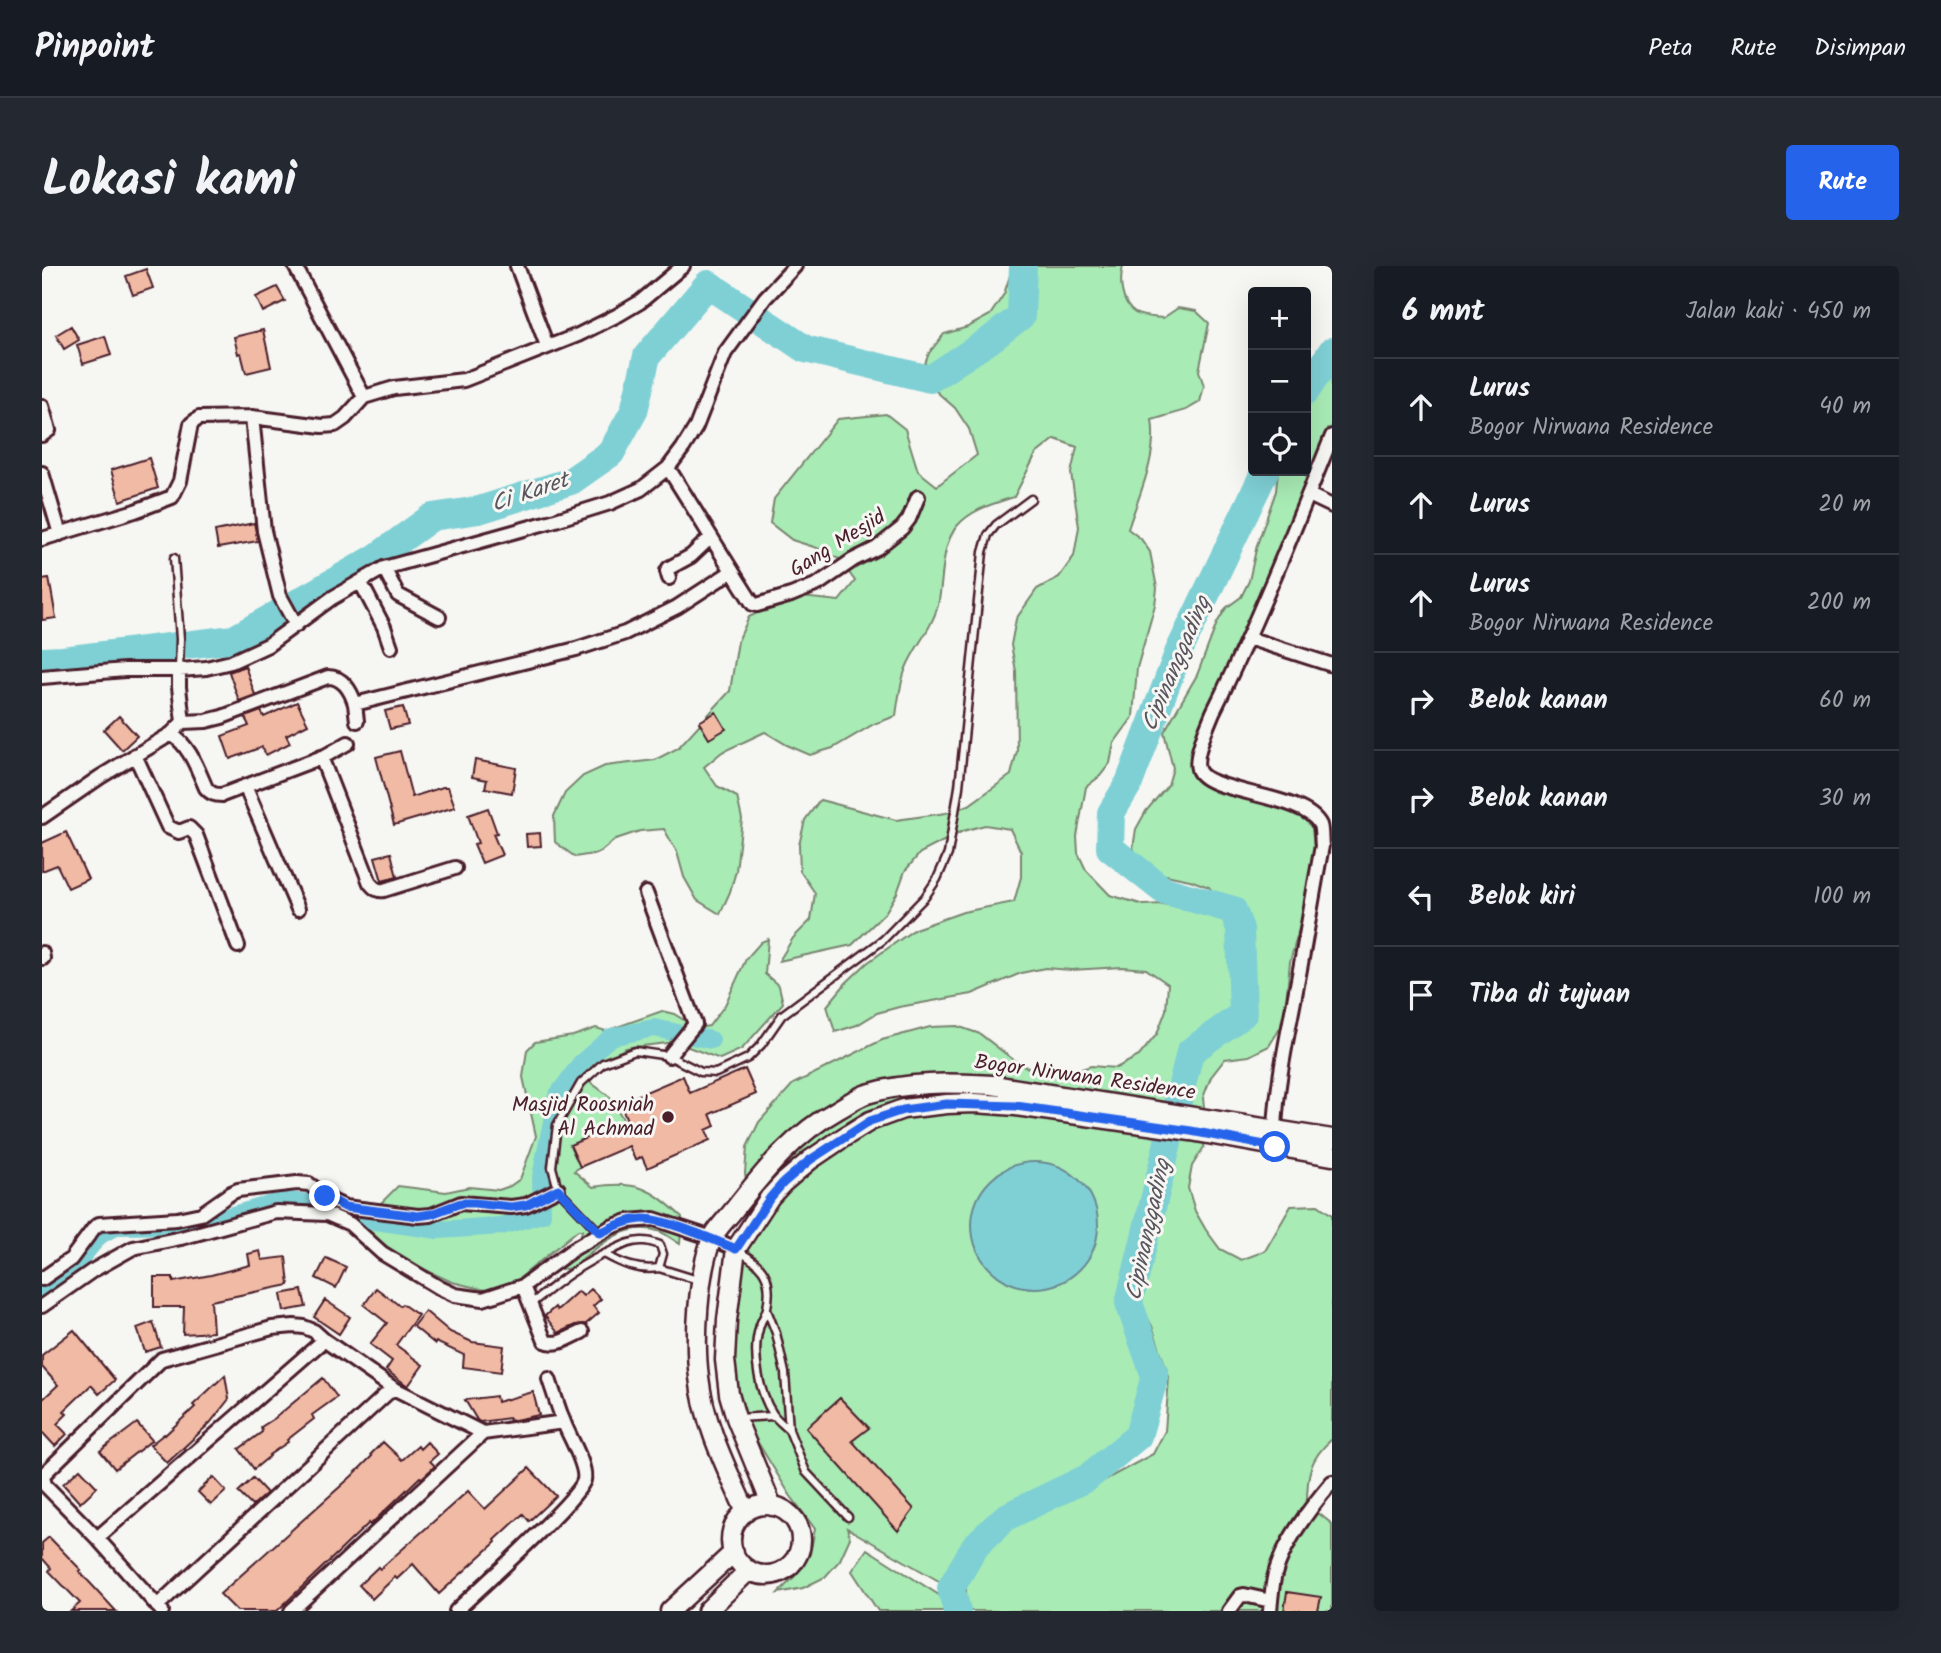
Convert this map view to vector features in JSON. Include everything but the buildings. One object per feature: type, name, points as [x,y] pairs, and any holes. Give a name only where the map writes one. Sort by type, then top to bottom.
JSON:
[{"type":"street","points":[[295,266],[364,397]]},
{"type":"street","points":[[517,266],[547,346]]},
{"type":"street","points":[[42,539],[172,497],[180,481],[190,428],[195,419],[252,417],[322,426],[335,425],[364,397],[394,388],[464,380],[578,335],[640,302],[683,266]]},
{"type":"street","points":[[42,677],[125,670],[206,668],[232,662],[268,645],[332,598],[384,568],[523,530],[610,503],[642,489],[668,468],[696,427],[724,353],[765,298],[795,266]]},
{"type":"street","points":[[42,405],[49,430],[42,435]]},
{"type":"street","points":[[252,417],[264,531],[280,596],[296,625]]},
{"type":"street","points":[[1275,1130],[1283,1052],[1322,846],[1320,826],[1312,816],[1285,802],[1241,791],[1206,778],[1200,774],[1197,767],[1211,717],[1248,638],[1332,436]]},
{"type":"street","name":"Gang Mesjid","points":[[668,468],[753,604],[791,595],[818,584],[853,560],[877,548],[909,519],[919,497]]},
{"type":"street","points":[[42,473],[60,534]]},
{"type":"street","points":[[1309,495],[1332,506]]},
{"type":"street","points":[[669,578],[669,568],[691,556],[711,537]]},
{"type":"street","points":[[384,568],[398,594],[439,617]]},
{"type":"street","points":[[355,704],[576,649],[625,633],[677,607],[731,572]]},
{"type":"street","points":[[361,583],[384,627],[391,647]]},
{"type":"street","points":[[1248,638],[1332,664]]},
{"type":"street","points":[[179,670],[183,722]]},
{"type":"street","points":[[42,817],[171,734],[183,722],[222,717],[328,677],[338,678],[345,684],[355,704],[357,721]]},
{"type":"street","points":[[171,734],[188,750],[210,793],[216,795],[321,757],[348,743]]},
{"type":"street","points":[[135,755],[168,827],[179,832],[189,828],[196,835],[238,946]]},
{"type":"street","points":[[321,757],[370,883],[376,890],[384,890],[455,868]]},
{"type":"street","points":[[244,786],[298,909]]},
{"type":"street","points":[[646,893],[695,1024],[669,1056]]},
{"type":"street","name":"Bogor Nirwana Residence","points":[[746,1512],[703,1403],[696,1351],[702,1281],[712,1238],[751,1186],[789,1145],[809,1128],[863,1095],[909,1084],[993,1085],[1154,1118]]},
{"type":"street","name":"Bogor Nirwana Residence","points":[[772,1506],[736,1418],[729,1394],[725,1360],[736,1249],[783,1183],[810,1160],[870,1121],[903,1110],[947,1104],[1016,1106],[1154,1118]]},
{"type":"street","points":[[1154,1118],[1192,1124]]},
{"type":"street","name":"Bogor Nirwana Residence","points":[[1192,1124],[1275,1130],[1332,1139]]},
{"type":"street","name":"Bogor Nirwana Residence","points":[[1192,1124],[1332,1156]]},
{"type":"street","points":[[42,1279],[71,1259],[99,1224],[177,1219],[201,1214],[238,1190],[309,1184],[345,1207],[418,1216],[461,1203],[511,1207],[526,1205],[558,1189]]},
{"type":"street","points":[[42,1306],[92,1271],[132,1248],[181,1238],[276,1212],[327,1213],[350,1224],[382,1253],[440,1288],[456,1295],[483,1299],[523,1286],[575,1248],[628,1221],[653,1219],[712,1238],[736,1249]]},
{"type":"street","points":[[523,1286],[545,1341],[558,1343],[582,1332]]},
{"type":"street","points":[[393,1388],[159,1608],[43,1482],[44,1473],[162,1359],[272,1328],[294,1326],[314,1331],[393,1388],[483,1433],[564,1422]]},
{"type":"street","points":[[97,1538],[324,1340]]},
{"type":"street","points":[[456,1611],[577,1492],[584,1481],[583,1468],[549,1379]]},
{"type":"street","points":[[291,1611],[483,1433]]},
{"type":"street","points":[[1229,1611],[1240,1596],[1244,1595],[1270,1606],[1274,1579],[1283,1552],[1332,1482]]},
{"type":"street","points":[[772,1506],[791,1516],[798,1525],[801,1546],[790,1566],[770,1575],[760,1574],[742,1566],[731,1542],[735,1523],[746,1512],[756,1507],[772,1506]]},
{"type":"street","points":[[670,1611],[734,1552]]},
{"type":"street","points":[[707,1611],[749,1570]]},
{"type":"lane","points":[[600,1233],[558,1189],[552,1167],[557,1125],[581,1083],[603,1063],[635,1051],[669,1056],[701,1072],[716,1073],[748,1058],[761,1045],[782,1015],[883,940],[931,888],[948,854],[959,787],[983,552],[988,535],[996,524],[1031,499]]},
{"type":"lane","points":[[174,558],[180,639],[179,670]]},
{"type":"lane","points":[[531,1304],[587,1261],[634,1241],[647,1240],[660,1245],[663,1254],[659,1268]]},
{"type":"lane","points":[[736,1249],[754,1260],[765,1272],[769,1283],[767,1310],[758,1329],[757,1353],[763,1395],[774,1416],[789,1430]]},
{"type":"lane","points":[[604,1254],[635,1268],[659,1268],[702,1281]]},
{"type":"lane","points":[[767,1310],[785,1373],[789,1430],[807,1472],[848,1517]]},
{"type":"lane","points":[[736,1418],[774,1416]]},
{"type":"green space","points":[[1013,266],[1123,266],[1122,292],[1130,309],[1135,313],[1163,318],[1178,308],[1196,311],[1209,323],[1199,371],[1204,386],[1200,402],[1186,410],[1152,420],[1150,461],[1128,529],[1141,539],[1150,552],[1157,588],[1155,605],[1137,668],[1133,717],[1114,743],[1110,763],[1100,776],[1086,787],[1077,836],[1078,853],[1086,870],[1110,895],[1144,905],[1163,904],[1197,909],[1211,917],[1221,903],[1209,887],[1156,873],[1141,864],[1133,848],[1136,829],[1146,811],[1168,785],[1173,768],[1164,732],[1197,675],[1217,623],[1226,608],[1241,597],[1249,581],[1257,545],[1276,491],[1278,476],[1311,476],[1311,381],[1332,365],[1332,440],[1247,631],[1195,774],[1215,792],[1298,811],[1312,828],[1314,849],[1305,907],[1290,962],[1284,1022],[1269,1046],[1249,1056],[1225,1059],[1211,1077],[1203,1098],[1206,1124],[1204,1147],[1192,1166],[1188,1188],[1195,1211],[1206,1230],[1220,1249],[1241,1260],[1265,1251],[1291,1206],[1318,1205],[1332,1215],[1332,1439],[1318,1454],[1311,1468],[1307,1504],[1332,1524],[1332,1611],[967,1611],[965,1571],[951,1588],[847,1528],[850,1538],[840,1560],[825,1577],[803,1588],[778,1593],[796,1575],[810,1554],[815,1529],[790,1495],[749,1428],[737,1389],[733,1359],[734,1317],[748,1199],[745,1173],[747,1147],[759,1122],[793,1084],[882,1040],[930,1027],[957,1026],[980,1034],[1019,1064],[1042,1073],[1068,1073],[1091,1066],[1116,1068],[1139,1056],[1157,1034],[1166,1010],[1168,984],[1146,969],[1045,968],[1021,973],[972,994],[877,1013],[857,1025],[835,1032],[827,1006],[867,963],[915,929],[963,912],[1014,902],[1021,877],[1021,852],[1010,829],[985,825],[963,831],[920,853],[905,871],[897,893],[885,913],[852,945],[779,961],[793,938],[811,920],[815,893],[800,871],[799,845],[805,820],[820,800],[896,820],[946,813],[969,805],[1011,775],[1017,751],[1016,671],[1011,645],[1016,619],[1037,589],[1059,577],[1074,556],[1079,527],[1071,473],[1077,447],[1055,439],[1036,454],[1014,497],[976,511],[957,526],[945,554],[938,605],[928,630],[906,668],[896,716],[874,724],[833,748],[810,755],[765,732],[722,752],[704,767],[717,786],[737,797],[742,819],[736,871],[720,914],[697,900],[664,829],[640,831],[616,839],[599,853],[575,857],[555,842],[554,816],[565,793],[583,776],[605,766],[655,760],[678,748],[730,691],[738,641],[749,617],[792,596],[839,601],[855,581],[839,559],[792,540],[770,523],[774,499],[838,419],[886,414],[905,429],[918,471],[937,486],[977,455],[969,429],[955,408],[920,377],[929,353],[944,334],[968,327],[990,315],[1004,294]],"holes":[[[1147,1317],[1169,1377],[1165,1431],[1153,1454],[1088,1489],[1017,1511],[1121,1450],[1151,1364]]]},
{"type":"green space","points":[[768,939],[765,974],[779,986],[783,1003],[742,1049],[720,1059],[675,1042],[626,1048],[605,1060],[590,1082],[610,1097],[623,1119],[616,1143],[574,1171],[593,1187],[632,1186],[661,1199],[682,1217],[680,1244],[661,1232],[635,1229],[601,1244],[571,1268],[560,1268],[555,1264],[581,1235],[582,1230],[578,1230],[515,1282],[489,1291],[452,1282],[406,1261],[369,1233],[366,1218],[398,1186],[446,1192],[469,1187],[499,1190],[520,1179],[536,1136],[523,1077],[527,1050],[535,1042],[573,1036],[596,1028],[606,1031],[662,1011],[674,1014],[697,1028],[709,1026],[725,1005],[746,959],[761,942]]},
{"type":"green space","points":[[867,1549],[964,1611],[878,1611],[852,1571]]},
{"type":"water","points":[[1035,1162],[1059,1167],[1080,1180],[1093,1201],[1098,1225],[1093,1249],[1080,1270],[1059,1283],[1035,1288],[1011,1283],[990,1270],[977,1249],[972,1225],[977,1201],[990,1180],[1011,1167]]},
{"type":"waterway","name":"Ci Karet","points":[[42,661],[234,639],[374,559],[432,517],[479,510],[571,481],[611,453],[634,411],[647,356],[708,284],[805,349],[930,379],[1021,316],[1023,266]]},
{"type":"waterway","name":"Cipinanggading","points":[[1311,383],[1332,351]]},
{"type":"waterway","name":"Cipinanggading","points":[[957,1611],[951,1588],[975,1546],[1006,1517],[1087,1478],[1138,1436],[1155,1376],[1129,1303],[1190,1052],[1243,1014],[1240,929],[1233,910],[1163,890],[1110,848],[1111,813],[1129,783],[1179,651],[1263,476]]},
{"type":"waterway","points":[[42,1289],[71,1270],[99,1236],[116,1226],[196,1225],[283,1201],[313,1203],[354,1218],[438,1230],[502,1226],[542,1214],[541,1177],[557,1096],[581,1063],[611,1037],[654,1028],[711,1040]]},
{"type":"place","name":"Masjid Roosniah Al Achmad","points":[[668,1117]]},
{"type":"route","points":[[325,1196],[345,1207],[418,1216],[461,1203],[511,1207],[526,1205],[558,1189],[600,1233],[619,1223],[653,1219],[712,1238],[736,1249],[770,1198],[810,1160],[870,1121],[903,1110],[975,1103],[1016,1106],[1191,1131],[1275,1147]]}]
